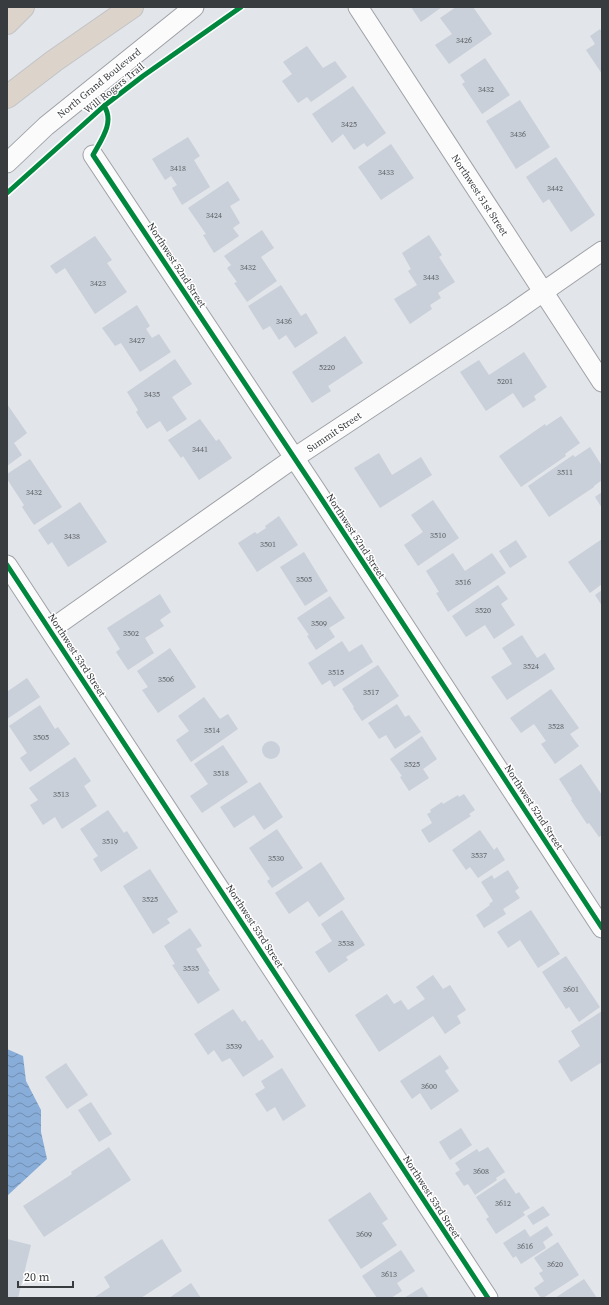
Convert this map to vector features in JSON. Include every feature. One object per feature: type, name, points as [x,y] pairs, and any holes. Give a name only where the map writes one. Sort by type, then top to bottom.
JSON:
[{"type":"highway","points":[[7,23],[23,7]]},
{"type":"highway","points":[[7,97],[54,61],[132,7]]},
{"type":"street","name":"North Grand Boulevard","points":[[7,163],[46,126],[194,7]]},
{"type":"street","name":"Northwest 51st Street","points":[[358,7],[542,292],[602,382]]},
{"type":"street","name":"Northwest 52nd Street","points":[[94,155],[602,928]]},
{"type":"street","name":"Summit Street","points":[[50,630],[294,458],[602,251]]},
{"type":"street","name":"Northwest 53rd Street","points":[[7,565],[488,1298]]},
{"type":"water","points":[[7,1049],[23,1056],[26,1081],[41,1110],[41,1132],[47,1159],[7,1196]]},
{"type":"building","points":[[411,7],[442,7],[421,22]]},
{"type":"building","points":[[456,7],[473,7],[492,34],[449,64],[435,45],[452,34],[440,18]]},
{"type":"building","points":[[600,29],[602,32],[602,74],[586,50],[595,44],[590,36]]},
{"type":"building","points":[[307,46],[323,68],[335,61],[347,77],[311,102],[307,97],[298,103],[282,81],[292,74],[283,62]]},
{"type":"building","points":[[485,58],[510,95],[482,114],[462,84],[465,82],[460,75]]},
{"type":"building","points":[[353,86],[386,133],[367,147],[364,143],[354,150],[343,134],[332,143],[312,114]]},
{"type":"building","points":[[520,100],[550,147],[516,169],[486,121]]},
{"type":"building","points":[[188,137],[200,156],[194,160],[210,187],[182,205],[172,188],[177,185],[171,176],[165,180],[152,159]]},
{"type":"building","points":[[391,144],[414,178],[381,200],[358,167]]},
{"type":"building","points":[[556,157],[595,215],[571,232],[549,199],[543,203],[526,177]]},
{"type":"building","points":[[228,181],[240,200],[230,206],[240,223],[233,228],[239,236],[214,253],[203,235],[206,234],[188,208]]},
{"type":"building","points":[[262,230],[274,248],[261,257],[277,281],[247,302],[234,283],[237,282],[227,268],[231,265],[224,256]]},
{"type":"building","points":[[429,235],[442,255],[439,257],[455,282],[438,293],[441,298],[430,305],[432,309],[410,324],[394,299],[417,285],[408,271],[411,269],[402,253]]},
{"type":"building","points":[[95,236],[112,260],[107,263],[127,292],[95,314],[65,268],[56,274],[50,266]]},
{"type":"building","points":[[281,285],[301,316],[306,313],[318,333],[295,348],[286,335],[279,340],[270,326],[263,330],[248,306]]},
{"type":"building","points":[[137,305],[150,326],[146,329],[152,338],[159,334],[171,352],[140,372],[121,343],[115,346],[102,328]]},
{"type":"building","points":[[345,336],[363,363],[328,386],[331,391],[312,403],[292,372]]},
{"type":"building","points":[[524,352],[547,387],[534,396],[536,400],[523,408],[513,393],[486,411],[460,372],[479,360],[489,375]]},
{"type":"building","points":[[175,359],[192,384],[172,397],[187,419],[167,432],[160,421],[147,429],[136,412],[138,410],[127,392]]},
{"type":"building","points":[[7,404],[27,433],[14,443],[22,455],[7,466]]},
{"type":"building","points":[[561,416],[580,443],[565,454],[566,456],[521,487],[499,456],[545,424],[546,426]]},
{"type":"building","points":[[200,419],[216,441],[219,439],[232,458],[199,480],[183,456],[181,458],[168,440]]},
{"type":"building","points":[[590,447],[602,466],[602,480],[549,517],[528,486],[573,455],[575,457]]},
{"type":"building","points":[[379,453],[392,475],[421,457],[432,475],[380,508],[354,468]]},
{"type":"building","points":[[30,459],[62,507],[34,525],[22,507],[24,505],[7,479],[7,474]]},
{"type":"building","points":[[602,492],[602,508],[595,497]]},
{"type":"building","points":[[433,500],[459,538],[418,566],[404,545],[423,532],[411,515]]},
{"type":"building","points":[[80,502],[107,542],[68,567],[52,542],[48,545],[38,530]]},
{"type":"building","points":[[279,516],[298,545],[257,572],[238,543],[255,532],[257,534]]},
{"type":"building","points":[[602,539],[602,584],[590,593],[568,562]]},
{"type":"building","points":[[516,540],[527,557],[510,568],[499,551]]},
{"type":"building","points":[[304,552],[328,591],[305,606],[280,567]]},
{"type":"building","points":[[453,553],[465,571],[492,553],[506,573],[448,612],[436,593],[439,592],[426,571]]},
{"type":"building","points":[[498,585],[508,599],[501,604],[515,625],[494,639],[485,625],[466,637],[452,616]]},
{"type":"building","points":[[602,590],[602,606],[595,595]]},
{"type":"building","points":[[160,594],[171,612],[160,620],[164,626],[145,638],[154,653],[128,670],[116,652],[120,649],[107,628]]},
{"type":"building","points":[[330,596],[345,618],[329,628],[335,637],[316,650],[307,636],[309,635],[297,618]]},
{"type":"building","points":[[522,635],[537,658],[545,653],[555,669],[507,700],[491,677],[512,664],[502,648]]},
{"type":"building","points":[[342,641],[349,652],[362,644],[373,662],[334,687],[330,680],[322,685],[308,663]]},
{"type":"building","points":[[170,648],[196,687],[158,713],[142,690],[148,687],[137,671]]},
{"type":"building","points":[[378,665],[399,696],[362,721],[342,689]]},
{"type":"building","points":[[27,678],[40,697],[7,719],[7,689],[8,691]]},
{"type":"building","points":[[551,689],[579,728],[570,734],[579,746],[555,764],[541,744],[546,741],[534,724],[521,733],[510,718]]},
{"type":"building","points":[[204,697],[220,719],[228,714],[238,729],[191,762],[176,740],[189,731],[178,716]]},
{"type":"building","points":[[397,704],[405,717],[409,715],[421,732],[395,749],[386,735],[379,739],[368,723]]},
{"type":"building","points":[[40,705],[55,729],[58,727],[70,744],[30,772],[20,758],[27,753],[9,726]]},
{"type":"building","points":[[422,736],[437,759],[423,769],[429,778],[409,791],[400,777],[402,776],[390,759]]},
{"type":"building","points":[[271,741],[277,744],[280,750],[277,756],[271,759],[265,756],[262,750],[265,744]]},
{"type":"building","points":[[223,745],[248,782],[202,813],[190,796],[208,784],[194,764]]},
{"type":"building","points":[[75,757],[91,781],[84,786],[97,806],[62,829],[55,817],[43,825],[30,805],[38,800],[29,788]]},
{"type":"building","points":[[581,764],[602,795],[602,835],[599,837],[589,823],[587,824],[559,779]]},
{"type":"building","points":[[260,782],[283,817],[264,830],[254,815],[234,828],[220,807]]},
{"type":"building","points":[[464,794],[475,810],[469,814],[471,816],[429,843],[421,830],[432,823],[427,814],[431,812],[430,810],[442,802],[443,804],[458,795],[459,797]]},
{"type":"building","points":[[108,810],[124,833],[127,831],[138,848],[101,872],[93,859],[98,856],[80,829]]},
{"type":"building","points":[[277,829],[303,868],[272,888],[267,881],[270,879],[249,848]]},
{"type":"building","points":[[480,830],[494,850],[497,847],[505,860],[478,878],[470,867],[466,870],[452,850]]},
{"type":"building","points":[[321,862],[345,899],[319,917],[308,901],[289,914],[275,893]]},
{"type":"building","points":[[150,869],[178,912],[167,919],[170,923],[153,934],[123,886]]},
{"type":"building","points":[[508,870],[519,888],[515,891],[520,898],[503,909],[506,914],[484,928],[476,915],[493,901],[481,882],[492,875],[494,879]]},
{"type":"building","points":[[342,910],[365,945],[346,957],[348,960],[329,973],[315,952],[332,941],[321,924]]},
{"type":"building","points":[[531,910],[560,954],[538,968],[520,940],[508,948],[497,932]]},
{"type":"building","points":[[190,928],[202,946],[196,949],[210,971],[208,972],[220,990],[198,1004],[172,965],[175,964],[164,946]]},
{"type":"building","points":[[566,956],[600,1007],[579,1022],[569,1007],[566,1009],[542,972]]},
{"type":"building","points":[[433,975],[443,989],[450,985],[466,1010],[457,1016],[461,1023],[445,1034],[433,1016],[379,1052],[355,1015],[387,994],[394,1004],[401,1000],[408,1010],[425,999],[416,987]]},
{"type":"building","points":[[233,1009],[242,1022],[245,1020],[259,1041],[262,1039],[274,1057],[243,1077],[230,1058],[222,1062],[214,1050],[208,1055],[194,1034]]},
{"type":"building","points":[[602,1011],[602,1062],[571,1082],[558,1061],[580,1046],[571,1031]]},
{"type":"building","points":[[440,1055],[449,1068],[445,1071],[459,1091],[431,1110],[420,1093],[412,1099],[400,1081]]},
{"type":"building","points":[[66,1063],[88,1095],[67,1109],[45,1077]]},
{"type":"building","points":[[282,1068],[306,1106],[283,1121],[275,1107],[267,1112],[255,1094],[265,1088],[261,1081]]},
{"type":"building","points":[[91,1102],[112,1134],[99,1142],[78,1110]]},
{"type":"building","points":[[461,1128],[472,1145],[450,1160],[439,1142]]},
{"type":"building","points":[[109,1147],[131,1180],[44,1237],[23,1206],[72,1174],[71,1172]]},
{"type":"building","points":[[488,1147],[505,1172],[496,1178],[497,1180],[475,1195],[468,1184],[464,1186],[455,1173],[460,1170],[455,1163],[477,1149],[479,1152]]},
{"type":"building","points":[[505,1178],[516,1194],[519,1192],[530,1208],[523,1212],[525,1215],[496,1234],[486,1219],[489,1217],[476,1197]]},
{"type":"building","points":[[370,1192],[388,1219],[382,1223],[397,1245],[361,1269],[328,1220]]},
{"type":"building","points":[[543,1206],[550,1215],[533,1225],[527,1216]]},
{"type":"building","points":[[547,1226],[553,1235],[543,1242],[546,1248],[521,1264],[516,1256],[513,1258],[503,1243],[525,1229],[530,1237]]},
{"type":"building","points":[[7,1239],[31,1245],[18,1298],[7,1298]]},
{"type":"building","points":[[162,1239],[182,1271],[141,1298],[95,1297],[110,1287],[104,1277]]},
{"type":"building","points":[[558,1242],[579,1275],[541,1298],[534,1288],[544,1281],[539,1273],[543,1271],[534,1258]]},
{"type":"building","points":[[401,1250],[415,1271],[397,1283],[402,1291],[391,1298],[377,1298],[362,1276]]},
{"type":"building","points":[[584,1279],[597,1298],[555,1298]]},
{"type":"building","points":[[191,1283],[201,1298],[169,1298]]},
{"type":"building","points":[[422,1287],[429,1298],[404,1298]]},
{"type":"cycle path","name":"Will Rogers Trail","points":[[7,193],[104,106],[143,76],[241,7]]},
{"type":"cycle path","name":"Will Rogers Trail","points":[[104,106],[108,118],[106,131],[93,155],[315,489],[602,928]]},
{"type":"cycle path","points":[[7,565],[488,1298]]}]
